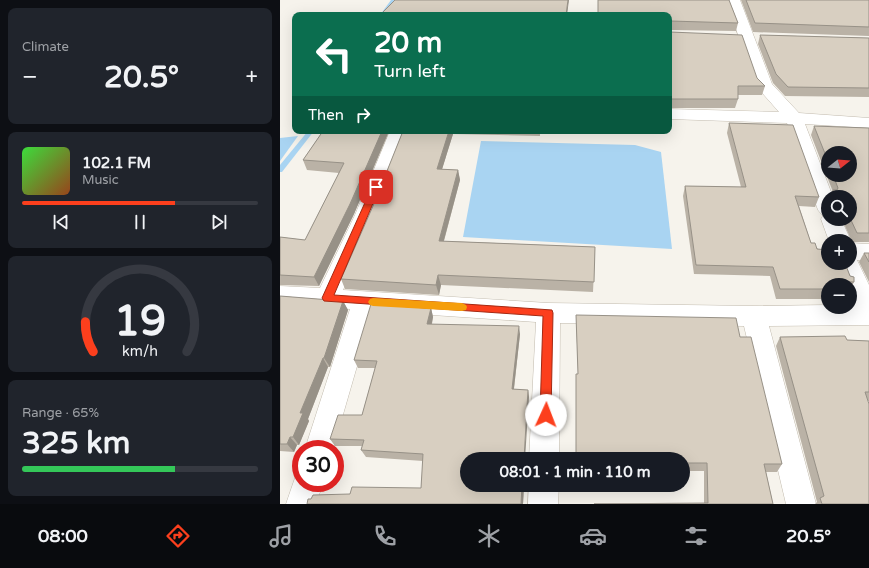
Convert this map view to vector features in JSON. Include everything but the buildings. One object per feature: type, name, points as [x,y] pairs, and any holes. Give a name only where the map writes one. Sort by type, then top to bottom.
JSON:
[{"type":"street","points":[[733,0],[764,86],[794,118],[821,191]]},
{"type":"street","points":[[672,114],[794,118],[869,123]]},
{"type":"street","points":[[327,298],[398,134]]},
{"type":"street","points":[[857,251],[869,252]]},
{"type":"street","points":[[280,295],[548,313],[754,316],[869,314],[851,270]]},
{"type":"street","points":[[321,440],[364,301]]},
{"type":"street","points":[[544,452],[548,313]]},
{"type":"street","points":[[754,316],[801,504]]},
{"type":"street","points":[[301,504],[305,492]]},
{"type":"street","points":[[543,504],[544,492]]},
{"type":"water","points":[[298,136],[280,161],[280,138]]},
{"type":"water","points":[[481,141],[635,145],[661,152],[672,249],[463,237]]},
{"type":"waterway","points":[[385,12],[393,0]]},
{"type":"waterway","points":[[280,170],[309,134]]},
{"type":"slow traffic","points":[[373,302],[462,307]]},
{"type":"route","points":[[376,187],[327,298],[548,313],[546,415]]}]
